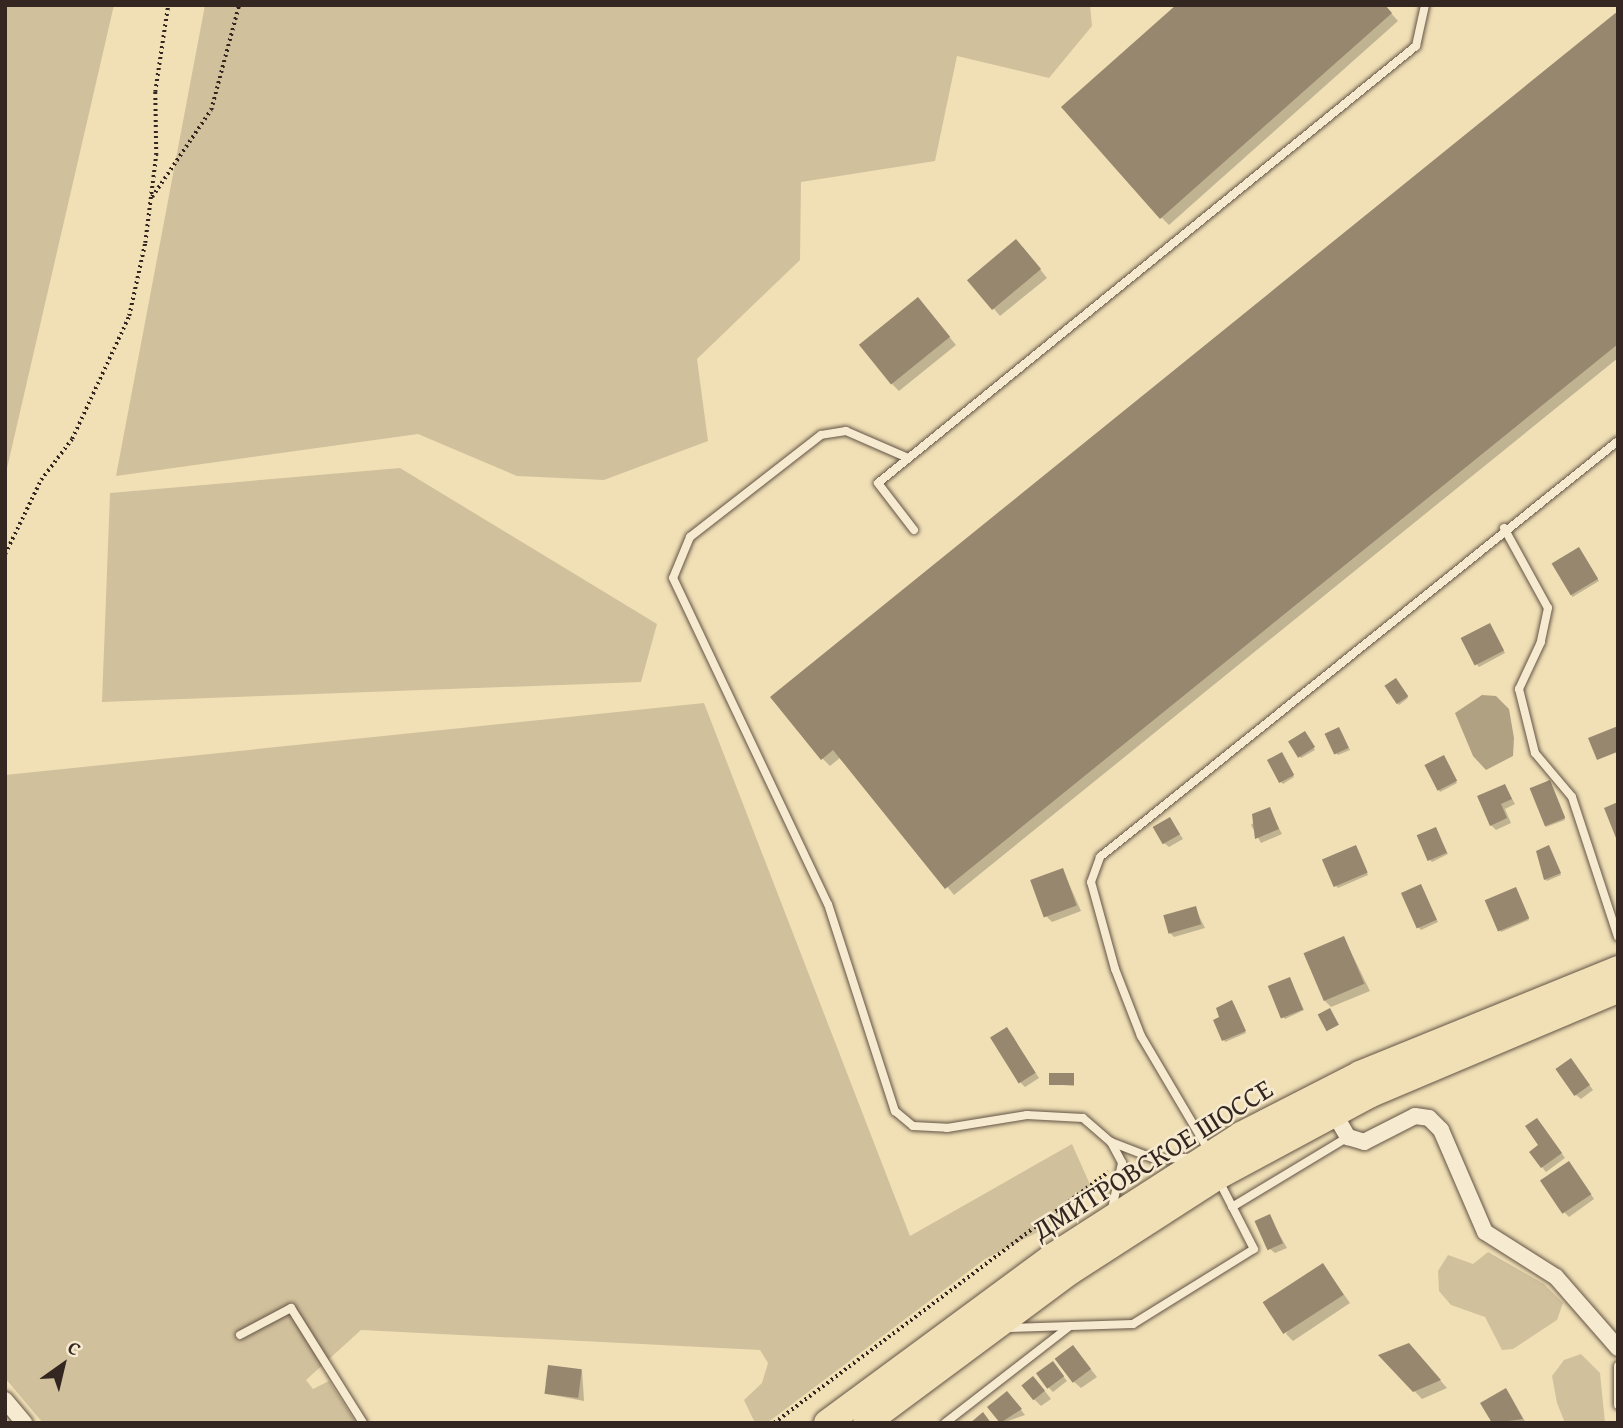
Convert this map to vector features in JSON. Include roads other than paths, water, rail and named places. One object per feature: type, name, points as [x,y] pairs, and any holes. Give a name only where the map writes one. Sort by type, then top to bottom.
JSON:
[{"type":"highway","name":"ДМИТРОВСКОЕ ШОССЕ","points":[[827,1423],[1105,1221],[1360,1074],[1618,969]]},
{"type":"highway","name":"ДМИТРОВСКОЕ ШОССЕ","points":[[866,1423],[1211,1162],[1334,1113],[1618,990]]},
{"type":"street","points":[[1334,1113],[1348,1137],[1364,1142],[1415,1116],[1429,1118],[1441,1130],[1485,1232],[1556,1276],[1618,1348]]},
{"type":"street","points":[[5,1401],[24,1423]]},
{"type":"lane","points":[[914,530],[878,483],[1416,46],[1425,5]]},
{"type":"lane","points":[[908,458],[846,430],[821,435],[690,537],[673,578],[828,904],[895,1111],[913,1126],[947,1128],[1067,1113],[1111,1142],[1155,1159],[1211,1162]]},
{"type":"lane","points":[[992,1328],[1133,1324],[1254,1249],[1211,1162],[1141,1036],[1115,969],[1091,882],[1100,857],[1504,528],[1618,441]]},
{"type":"lane","points":[[1504,528],[1548,608],[1541,642],[1519,689],[1535,753],[1572,797],[1618,937]]},
{"type":"lane","points":[[1232,1207],[1348,1137]]},
{"type":"lane","points":[[1105,1221],[1117,1198],[1122,1163],[1111,1142]]},
{"type":"lane","points":[[240,1335],[291,1308],[363,1423]]},
{"type":"lane","points":[[945,1423],[1071,1325]]},
{"type":"lane","points":[[1618,1366],[1618,1405]]}]
